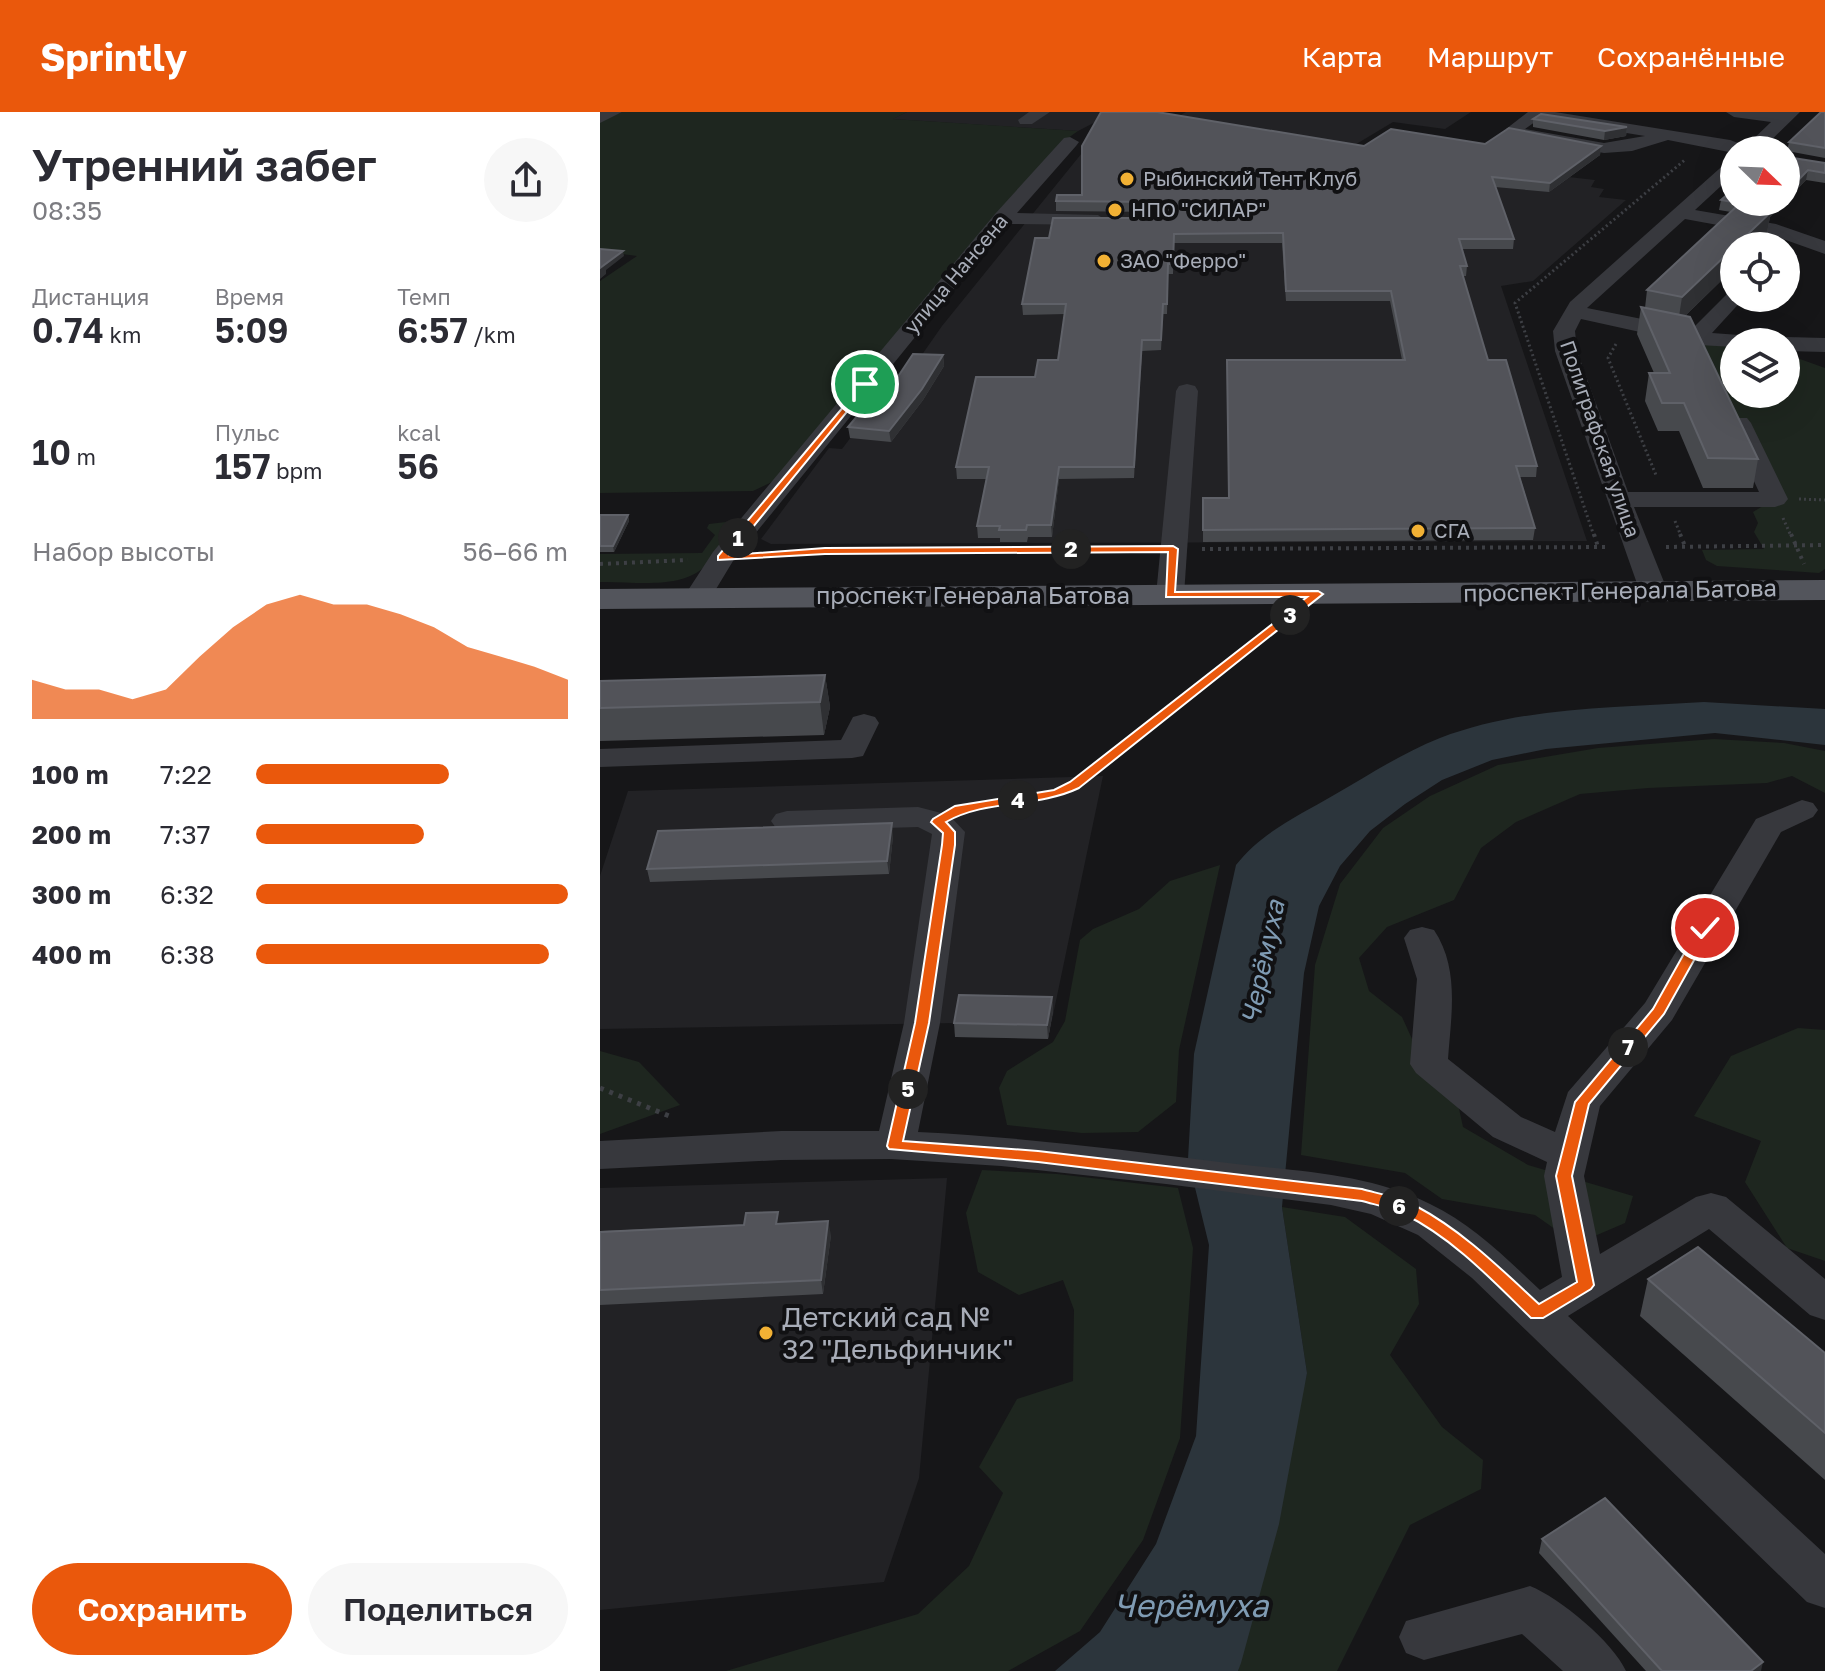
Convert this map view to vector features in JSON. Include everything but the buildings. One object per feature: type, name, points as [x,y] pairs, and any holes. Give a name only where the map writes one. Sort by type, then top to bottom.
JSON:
[{"type":"main road","name":"проспект Генерала Батова","points":[[600,599],[1821,590]]},
{"type":"street","points":[[600,118],[614,112]]},
{"type":"street","points":[[1734,112],[1788,116]]},
{"type":"street","points":[[1669,135],[1648,138],[1635,146],[1609,148],[1518,133],[1514,129],[1536,114],[1669,135],[1720,143]]},
{"type":"street","points":[[1766,136],[1788,116]]},
{"type":"street","name":"улица Нансена","points":[[697,598],[722,558],[1002,218],[1070,142]]},
{"type":"street","name":"Полиграфская улица","points":[[1654,592],[1566,351],[1564,331],[1573,311],[1720,178]]},
{"type":"street","points":[[1021,197],[1045,198]]},
{"type":"street","points":[[1681,213],[1778,232]]},
{"type":"street","points":[[1002,218],[1112,221]]},
{"type":"street","points":[[1800,244],[1825,248]]},
{"type":"street","points":[[1573,311],[1698,338],[1720,340]]},
{"type":"street","points":[[1698,338],[1721,312]]},
{"type":"street","points":[[1698,338],[1711,366]]},
{"type":"street","points":[[1800,344],[1825,345]]},
{"type":"street","points":[[1170,595],[1187,391]]},
{"type":"street","points":[[1618,500],[1775,499],[1731,408]]},
{"type":"street","points":[[600,758],[852,749],[864,723]]},
{"type":"street","points":[[1585,1285],[1564,1176],[1582,1102],[1659,1011],[1768,826],[1802,810]]},
{"type":"street","points":[[787,821],[918,817],[938,822],[949,832],[922,1023],[895,1146]]},
{"type":"street","points":[[1422,938],[1435,979],[1429,1064],[1507,1127],[1569,1155]]},
{"type":"street","points":[[600,1155],[759,1145],[895,1146],[1038,1156],[1331,1190],[1362,1195],[1408,1209],[1465,1246],[1825,1586]]},
{"type":"street","points":[[1537,1313],[1711,1208],[1825,1303]]},
{"type":"street","points":[[1424,1637],[1530,1609],[1600,1671]]},
{"type":"path","points":[[1620,338],[1608,358],[1685,546]]},
{"type":"path","points":[[1775,499],[1821,590]]},
{"type":"path","points":[[600,564],[825,551],[1825,545]]},
{"type":"path","points":[[938,822],[960,809],[1057,794],[1074,785],[1318,594]]},
{"type":"path","points":[[600,1088],[674,1118]]},
{"type":"shaded area","points":[[622,112],[907,112],[893,119],[1078,131],[1061,143],[774,481],[753,491],[600,493],[600,281],[637,256],[600,251],[600,121]]},
{"type":"shaded area","points":[[907,112],[1115,112],[1078,131],[892,119]]},
{"type":"shaded area","points":[[1186,112],[1471,112],[1445,129],[1393,122],[1353,146],[1177,117]]},
{"type":"shaded area","points":[[1086,148],[1551,175],[1595,180],[1591,187],[1604,189],[1599,197],[1626,200],[1533,281],[1501,286],[1587,541],[771,544],[761,539],[829,448],[842,449],[880,399],[868,398],[877,387],[898,389],[942,326]]},
{"type":"shaded area","points":[[1696,345],[1720,345],[1720,397]]},
{"type":"shaded area","points":[[1800,359],[1825,368],[1825,569],[1819,573],[1717,566],[1706,560],[1702,550],[1764,549],[1754,532],[1758,523],[1753,512],[1763,506],[1771,507],[1725,408],[1800,408]]},
{"type":"shaded area","points":[[726,522],[729,525],[715,553],[693,575],[668,582],[600,582],[600,554],[702,553],[715,535],[707,528],[709,524]]},
{"type":"shaded area","points":[[1714,739],[1784,743],[1825,751],[1825,793],[1792,776],[1767,783],[1580,794],[1516,822],[1481,848],[1454,900],[1387,927],[1359,958],[1369,991],[1402,1017],[1412,1039],[1446,1049],[1463,1127],[1528,1165],[1633,1196],[1625,1223],[1576,1244],[1535,1215],[1442,1199],[1405,1173],[1301,1155],[1315,965],[1340,884],[1383,828],[1430,796],[1498,765],[1598,748]]},
{"type":"shaded area","points":[[1103,776],[1048,1039],[955,1037],[957,1023],[600,1029],[600,876],[628,791]]},
{"type":"shaded area","points":[[1220,865],[1179,1050],[1176,1102],[1138,1132],[1082,1133],[1007,1125],[999,1088],[1007,1071],[1053,1042],[1065,1021],[1080,940],[1093,929],[1139,909],[1170,881]]},
{"type":"shaded area","points":[[1798,1028],[1825,1030],[1825,1261],[1787,1248],[1745,1182],[1761,1141],[1694,1116],[1731,1056]]},
{"type":"shaded area","points":[[600,1051],[639,1062],[680,1105],[600,1134]]},
{"type":"shaded area","points":[[982,1170],[1057,1174],[1178,1188],[1193,1248],[1180,1438],[1143,1540],[1080,1631],[1008,1671],[726,1671],[918,1614],[969,1566],[1003,1493],[979,1467],[1017,1399],[1073,1381],[1074,1310],[1063,1280],[1019,1295],[978,1272],[966,1213]]},
{"type":"shaded area","name":"Детский сад № 32 \"Дельфинчик\"","points":[[947,1178],[919,1478],[884,1582],[600,1610],[600,1188]]},
{"type":"shaded area","points":[[1282,1207],[1345,1217],[1416,1269],[1419,1304],[1390,1355],[1442,1427],[1483,1460],[1481,1489],[1410,1525],[1337,1671],[1238,1671],[1307,1373]]},
{"type":"water","name":"Черёмуха","points":[[1704,702],[1825,709],[1825,745],[1715,733],[1546,749],[1492,760],[1442,780],[1405,804],[1370,831],[1340,866],[1319,906],[1304,973],[1282,1207],[1307,1373],[1279,1524],[1241,1663],[1238,1671],[1055,1671],[1100,1632],[1156,1544],[1196,1436],[1209,1245],[1188,1159],[1194,1054],[1236,865],[1257,843],[1281,826],[1399,757],[1440,738],[1537,714]]},
{"type":"place","name":"Рыбинский Тент Клуб","points":[[1127,179]]},
{"type":"place","name":"НПО \"СИЛАР\"","points":[[1115,210]]},
{"type":"place","name":"ЗАО \"Ферро\"","points":[[1104,261]]},
{"type":"place","name":"СГА","points":[[1418,531]]},
{"type":"place","name":"Детский сад № 32 \"Дельфинчик\"","points":[[766,1333]]},
{"type":"route","points":[[865,384],[722,558],[825,551],[1173,549],[1170,595],[1318,594],[1074,785],[1057,794],[960,809],[938,822],[949,832],[949,845],[922,1023],[895,1146],[1038,1156],[1362,1195],[1426,1218],[1465,1246],[1537,1313],[1585,1285],[1564,1176],[1582,1102],[1659,1011],[1705,928]]}]
